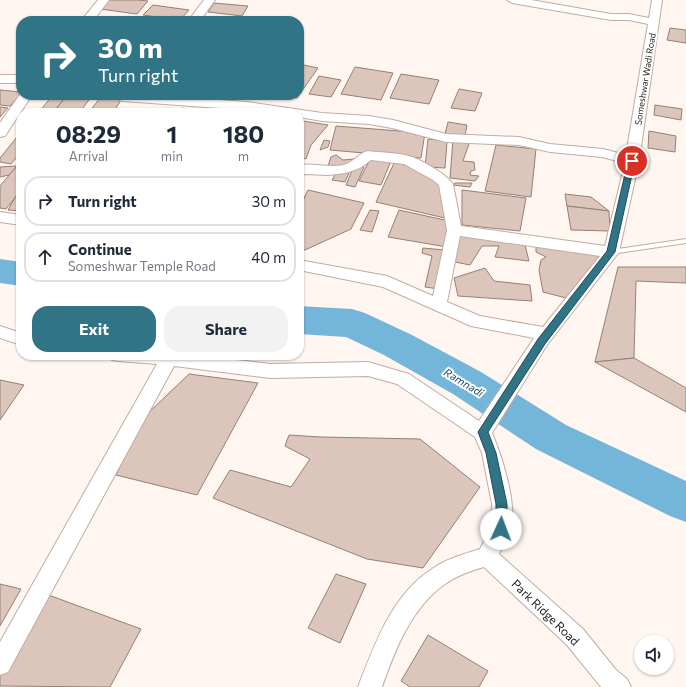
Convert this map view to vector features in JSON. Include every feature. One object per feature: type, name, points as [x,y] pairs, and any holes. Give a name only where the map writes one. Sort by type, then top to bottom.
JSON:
[{"type":"street","points":[[91,16],[104,0]]},
{"type":"street","points":[[198,16],[210,0]]},
{"type":"street","points":[[512,0],[611,17],[629,17],[654,22]]},
{"type":"street","points":[[564,0],[613,9],[629,17]]},
{"type":"street","name":"Someshwar Wadi Road","points":[[611,252],[632,161],[658,0]]},
{"type":"street","points":[[0,79],[16,79]]},
{"type":"street","points":[[161,100],[240,108]]},
{"type":"street","points":[[0,133],[16,110]]},
{"type":"street","points":[[304,115],[393,124],[433,133],[446,138],[518,141],[550,148],[603,153],[632,161]]},
{"type":"street","points":[[304,169],[324,171],[340,170],[364,161],[368,155],[408,160],[438,177],[446,184],[454,230],[439,304]]},
{"type":"street","points":[[0,217],[16,219]]},
{"type":"street","points":[[454,230],[611,252],[544,338],[482,432]]},
{"type":"street","points":[[304,266],[387,282],[478,322],[544,338]]},
{"type":"street","points":[[0,332],[16,337]]},
{"type":"street","points":[[0,664],[168,360]]},
{"type":"street","points":[[177,360],[270,371],[368,369],[403,379],[482,432],[491,453],[502,504],[501,529],[487,556],[466,563],[434,579],[415,598],[398,620],[370,687]]},
{"type":"street","name":"Park Ridge Road","points":[[487,556],[576,637],[608,678],[619,687]]},
{"type":"lane","points":[[611,252],[686,241]]},
{"type":"building","points":[[108,0],[148,1],[137,14],[100,9]]},
{"type":"building","points":[[214,3],[248,6],[242,16],[208,12]]},
{"type":"building","points":[[153,5],[189,10],[184,16],[143,15]]},
{"type":"building","points":[[670,28],[686,30],[686,43],[667,40]]},
{"type":"building","points":[[304,65],[318,68],[304,88]]},
{"type":"building","points":[[355,67],[393,73],[381,100],[341,94]]},
{"type":"building","points":[[401,74],[439,80],[429,104],[390,98]]},
{"type":"building","points":[[319,76],[341,80],[331,97],[309,94]]},
{"type":"building","points":[[459,89],[482,93],[475,111],[451,108]]},
{"type":"building","points":[[0,90],[16,92],[16,99],[10,106],[0,105]]},
{"type":"building","points":[[49,100],[63,100],[57,108],[42,108]]},
{"type":"building","points":[[63,100],[89,100],[83,108],[57,108]]},
{"type":"building","points":[[99,100],[121,100],[116,108],[92,108]]},
{"type":"building","points":[[655,105],[682,109],[681,120],[654,115]]},
{"type":"building","points":[[0,107],[8,108],[0,117]]},
{"type":"building","points":[[304,121],[328,125],[311,145],[306,159],[304,158]]},
{"type":"building","points":[[448,122],[467,125],[465,136],[445,134]]},
{"type":"building","points":[[336,126],[425,133],[421,158],[330,150]]},
{"type":"building","points":[[649,131],[676,136],[675,152],[648,148]]},
{"type":"building","points":[[16,138],[16,158],[11,164],[0,162],[0,158]]},
{"type":"building","points":[[428,139],[447,141],[445,168],[425,167]]},
{"type":"building","points":[[453,139],[470,141],[463,161],[474,162],[475,170],[471,171],[470,175],[479,176],[475,181],[450,178]]},
{"type":"building","points":[[324,140],[330,141],[328,147],[320,150]]},
{"type":"building","points":[[496,145],[536,149],[531,197],[485,191]]},
{"type":"building","points":[[336,155],[343,160],[358,157],[363,159],[340,167],[328,166],[331,157]]},
{"type":"building","points":[[371,157],[391,161],[381,185],[359,181]]},
{"type":"building","points":[[395,161],[419,170],[439,183],[449,219],[376,202]]},
{"type":"building","points":[[16,166],[9,175],[0,177],[0,167]]},
{"type":"building","points":[[354,166],[364,167],[355,187],[346,185]]},
{"type":"building","points":[[16,167],[16,196],[6,209],[0,208],[0,186]]},
{"type":"building","points":[[337,171],[349,173],[345,182],[332,180]]},
{"type":"building","points":[[455,183],[472,183],[470,187],[453,185]]},
{"type":"building","points":[[308,190],[364,203],[351,229],[305,250],[304,198]]},
{"type":"building","points":[[462,190],[526,198],[520,231],[462,225]]},
{"type":"building","points":[[565,194],[591,197],[609,211],[567,206]]},
{"type":"building","points":[[16,196],[16,211],[8,210]]},
{"type":"building","points":[[567,206],[609,211],[610,231],[571,230]]},
{"type":"building","points":[[370,210],[379,211],[372,232],[360,230]]},
{"type":"building","points":[[399,210],[449,221],[447,247],[388,237]]},
{"type":"building","points":[[460,234],[525,245],[529,261],[495,257],[499,246],[482,246],[470,265],[450,261]]},
{"type":"building","points":[[536,244],[602,254],[570,299],[543,292],[539,270],[541,260],[546,257],[536,252]]},
{"type":"building","points":[[423,248],[445,250],[439,289],[425,287],[432,256],[422,253]]},
{"type":"building","points":[[618,267],[686,267],[686,283],[636,281],[634,358],[595,362]]},
{"type":"building","points":[[485,268],[494,281],[530,285],[532,301],[458,296],[454,278]]},
{"type":"building","points":[[634,358],[686,388],[686,412],[595,362]]},
{"type":"building","points":[[189,374],[258,383],[197,495],[116,475],[143,418]]},
{"type":"building","points":[[0,380],[24,385],[0,420]]},
{"type":"building","points":[[289,435],[420,439],[480,487],[423,568],[367,559],[213,498],[230,470],[291,487],[310,459],[285,446]]},
{"type":"building","points":[[336,574],[366,584],[340,643],[308,628]]},
{"type":"building","points":[[0,584],[21,589],[0,626]]},
{"type":"building","points":[[43,593],[141,629],[110,687],[0,686],[0,665]]},
{"type":"building","points":[[428,635],[488,671],[479,687],[410,687],[401,681]]},
{"type":"waterway","name":"Ramnadi","points":[[0,271],[16,273]]},
{"type":"waterway","name":"Ramnadi","points":[[304,320],[352,323],[398,345],[467,383],[551,437],[686,502]]},
{"type":"route","points":[[501,529],[502,504],[491,453],[482,432],[542,341],[611,252],[632,161]]}]
